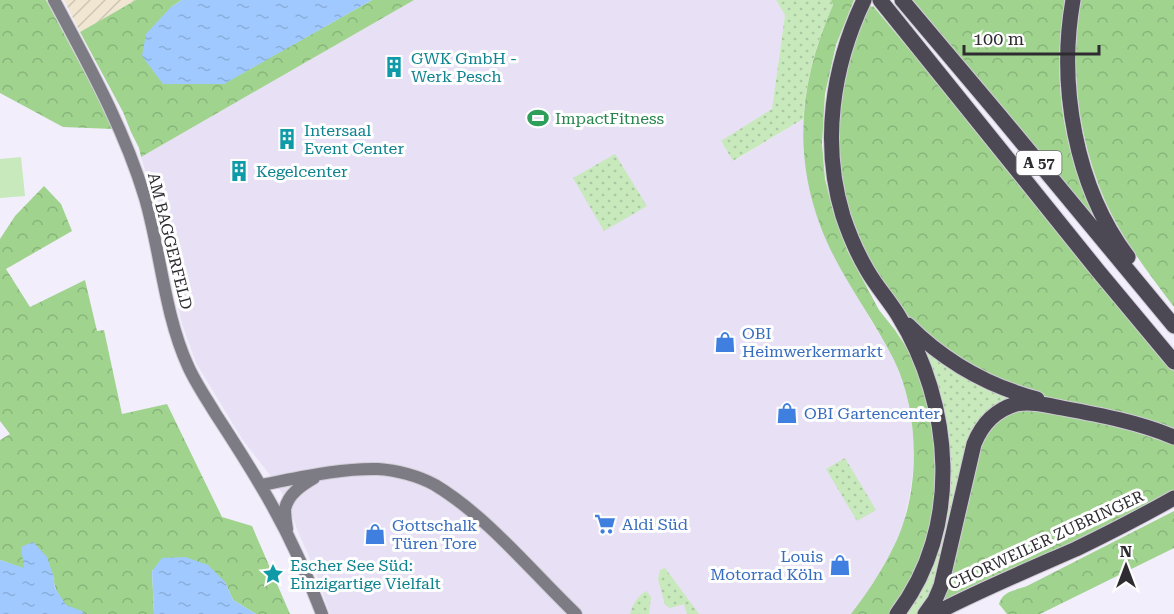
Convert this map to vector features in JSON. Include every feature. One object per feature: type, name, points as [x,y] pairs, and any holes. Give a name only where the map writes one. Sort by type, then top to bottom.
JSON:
[{"type":"highway","name":"CHORWEILER ZUBRINGER","points":[[864,0],[847,42],[836,84],[832,118],[832,163],[844,216],[857,251],[867,271],[897,315],[915,349],[930,387],[940,432],[943,477],[933,541],[917,582],[897,614]]},
{"type":"highway","name":"A 57","points":[[880,0],[1174,362]]},
{"type":"highway","name":"A 57","points":[[902,0],[1174,325]]},
{"type":"highway","points":[[1073,0],[1068,62],[1070,103],[1082,161],[1102,213],[1121,248],[1156,293],[1174,325]]},
{"type":"highway","points":[[897,315],[941,354],[978,376],[1018,394],[1126,421],[1174,437]]},
{"type":"highway","points":[[925,614],[941,586],[971,456],[980,431],[986,422],[1002,409],[1023,403],[1087,412]]},
{"type":"highway","name":"CHORWEILER ZUBRINGER","points":[[934,614],[1125,525],[1174,498]]},
{"type":"main road","name":"AM BAGGERFELD","points":[[54,0],[95,78],[131,156],[154,232],[174,326],[188,366],[203,394],[261,485],[303,567],[322,614]]},
{"type":"main road","points":[[261,485],[365,469],[392,471],[435,485],[491,529],[576,614]]},
{"type":"main road","points":[[287,535],[285,509],[291,495],[317,475]]},
{"type":"shaded area","points":[[64,0],[136,0],[80,32]]},
{"type":"shaded area","points":[[414,0],[776,0],[785,15],[772,109],[721,142],[734,161],[803,119],[807,173],[820,225],[846,278],[895,361],[911,416],[914,445],[913,471],[903,525],[878,575],[851,614],[330,614],[287,501],[242,439],[196,363],[182,324],[156,205],[141,157]]},
{"type":"green space","points":[[0,0],[46,0],[113,129],[63,127],[0,93]]},
{"type":"green space","points":[[136,0],[182,0],[171,7],[223,84],[372,0],[414,0],[141,157],[123,112],[80,32]]},
{"type":"green space","points":[[776,0],[831,0],[833,5],[813,60],[803,119],[733,161],[721,141],[772,109],[785,15]]},
{"type":"green space","points":[[831,0],[854,0],[836,45],[825,94],[822,144],[825,179],[833,211],[847,250],[879,310],[910,353],[931,403],[939,484],[923,556],[892,614],[851,614],[887,559],[903,524],[914,463],[914,441],[908,399],[894,360],[827,243],[811,197],[803,141],[807,87],[822,32],[833,5]]},
{"type":"green space","points":[[913,0],[1065,0],[1059,56],[1062,111],[1075,165],[1096,217],[1094,218]]},
{"type":"green space","points":[[1081,0],[1174,0],[1174,307],[1120,230],[1096,179],[1083,129],[1076,78],[1077,26]]},
{"type":"green space","points":[[870,5],[965,116],[1174,371],[1174,429],[1124,413],[1039,395],[1006,384],[944,349],[910,318],[874,271],[854,229],[841,183],[838,110],[850,51]]},
{"type":"green space","points":[[615,154],[647,206],[604,231],[573,178]]},
{"type":"green space","points":[[21,157],[25,196],[0,198],[0,159]]},
{"type":"green space","points":[[44,186],[61,204],[72,231],[6,269],[30,307],[85,280],[97,331],[104,330],[122,414],[167,404],[222,517],[252,526],[290,614],[256,614],[233,600],[225,582],[152,570],[154,614],[85,614],[69,607],[61,600],[53,575],[25,569],[0,560],[0,440],[10,434],[0,421],[0,239],[15,216]]},
{"type":"green space","points":[[916,341],[1015,399],[938,579],[919,614],[901,614],[917,590]]},
{"type":"green space","points":[[1026,407],[1120,427],[1174,445],[1174,493],[1124,520],[937,605],[973,461],[995,419]]},
{"type":"green space","points":[[845,458],[876,510],[857,521],[826,469]]},
{"type":"green space","points":[[1174,511],[1174,548],[1040,614],[1007,614],[999,604],[1008,593],[1029,585]]},
{"type":"green space","points":[[665,568],[699,614],[687,614],[684,604],[670,608],[665,605],[658,579],[660,570]]},
{"type":"green space","points":[[646,591],[651,597],[649,614],[630,614],[640,595]]},
{"type":"water","points":[[182,0],[372,0],[224,84],[163,84],[142,56],[146,34],[171,7]]},
{"type":"water","points":[[33,542],[47,557],[55,588],[66,605],[85,614],[0,614],[0,560],[24,568],[21,547]]},
{"type":"water","points":[[185,557],[208,565],[225,582],[233,600],[256,614],[154,614],[152,571],[162,558]]},
{"type":"place","name":"GWK GmbH - Werk Pesch","points":[[394,67]]},
{"type":"place","name":"ImpactFitness","points":[[538,118]]},
{"type":"place","name":"Intersaal Event Center","points":[[287,139]]},
{"type":"place","name":"Kegelcenter","points":[[239,171]]},
{"type":"place","name":"OBI Heimwerkermarkt","points":[[725,342]]},
{"type":"place","name":"OBI Gartencenter","points":[[787,413]]},
{"type":"place","name":"Aldi Süd","points":[[605,524]]},
{"type":"place","name":"Gottschalk Türen Tore","points":[[375,534]]},
{"type":"place","name":"Louis Motorrad Köln","points":[[840,565]]},
{"type":"place","name":"Escher See Süd: Einzigartige Vielfalt","points":[[273,574]]}]
